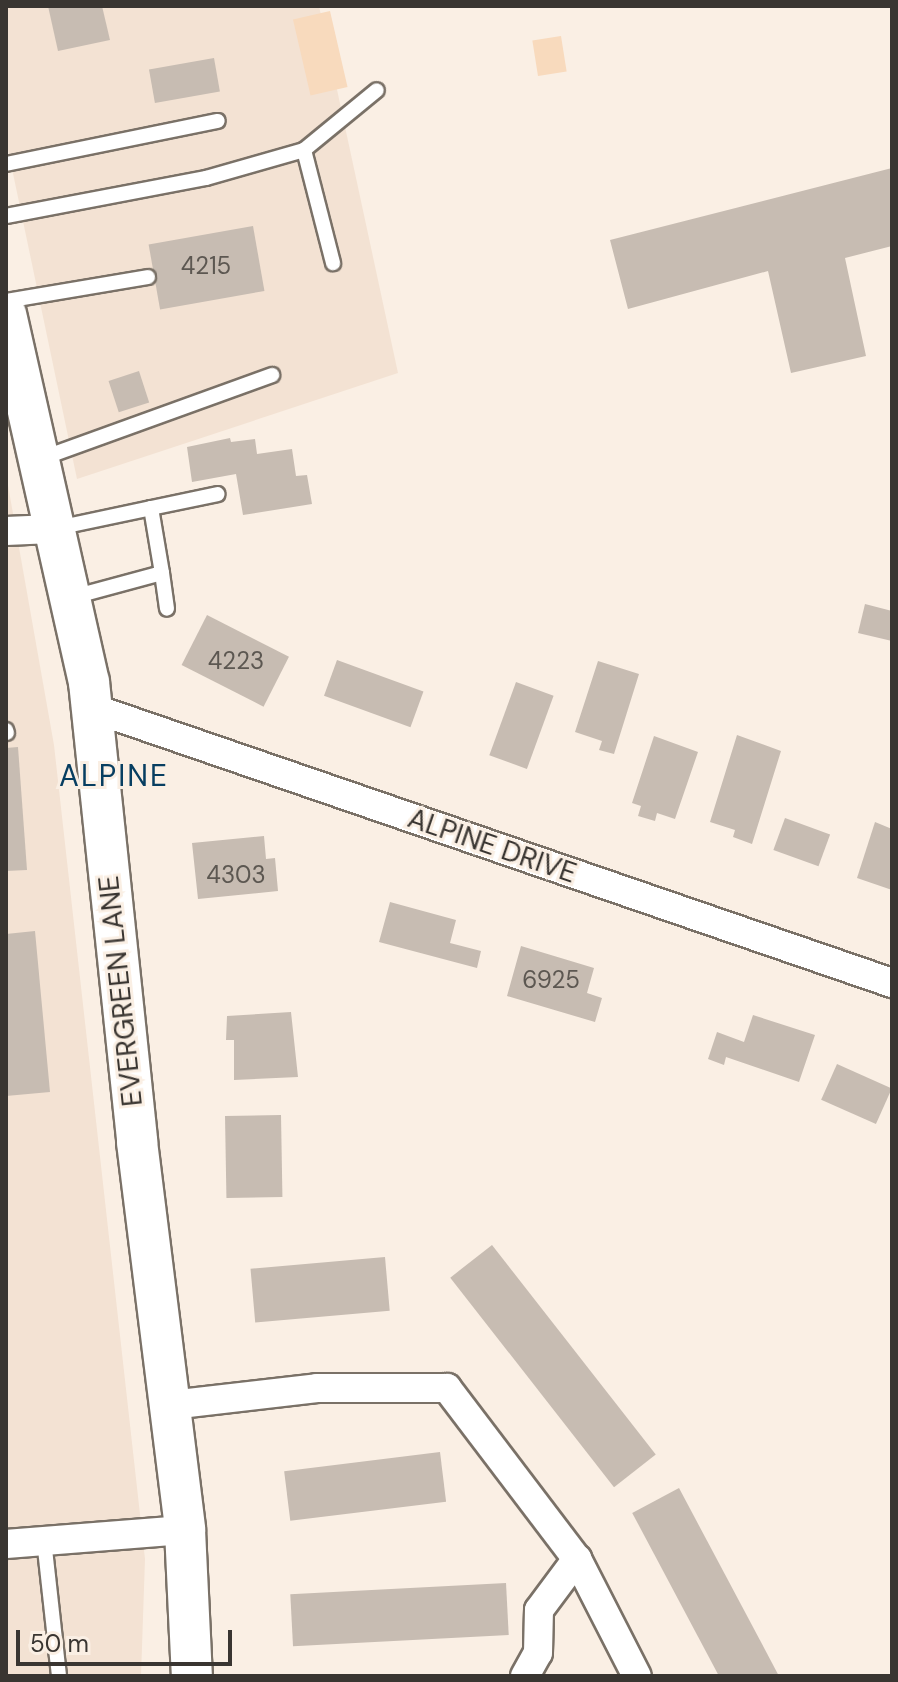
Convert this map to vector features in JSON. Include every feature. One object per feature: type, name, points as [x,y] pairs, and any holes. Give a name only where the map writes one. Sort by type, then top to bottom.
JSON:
[{"type":"street","name":"EVERGREEN LANE","points":[[6,314],[92,708],[135,1127],[185,1530],[192,1676]]},
{"type":"street","points":[[6,531],[52,529]]},
{"type":"street","name":"ALPINE DRIVE","points":[[92,708],[892,983]]},
{"type":"street","points":[[171,1405],[317,1388],[447,1388],[577,1559],[637,1676]]},
{"type":"street","points":[[6,1544],[185,1530]]},
{"type":"street","points":[[525,1676],[538,1653],[539,1610],[577,1559]]},
{"type":"lane","points":[[6,216],[206,178],[304,150],[377,90]]},
{"type":"lane","points":[[6,164],[218,121]]},
{"type":"lane","points":[[304,150],[333,263]]},
{"type":"lane","points":[[6,301],[148,277]]},
{"type":"lane","points":[[36,460],[272,375]]},
{"type":"lane","points":[[52,529],[218,494]]},
{"type":"lane","points":[[151,508],[167,609]]},
{"type":"lane","points":[[69,598],[162,573]]},
{"type":"lane","points":[[44,1540],[59,1676]]},
{"type":"shaded area","points":[[6,6],[319,6],[398,373],[77,479],[6,140]]},
{"type":"shaded area","points":[[330,11],[348,87],[311,96],[293,20]]},
{"type":"shaded area","points":[[561,36],[567,72],[538,76],[532,41]]},
{"type":"shaded area","points":[[6,474],[54,745],[145,1559],[141,1676],[6,1676]]},
{"type":"building","points":[[48,6],[102,6],[110,40],[58,51]]},
{"type":"building","points":[[214,58],[220,91],[155,103],[149,69]]},
{"type":"building","points":[[892,168],[892,246],[845,258],[866,356],[791,373],[768,271],[628,309],[610,240]]},
{"type":"building","points":[[253,226],[264,291],[160,309],[149,244]]},
{"type":"building","points":[[139,371],[149,402],[119,412],[109,381]]},
{"type":"building","points":[[230,438],[231,442],[255,439],[257,454],[292,449],[296,476],[307,475],[312,504],[243,515],[236,474],[192,482],[187,447]]},
{"type":"building","points":[[865,604],[892,611],[892,641],[858,633]]},
{"type":"building","points":[[207,615],[289,657],[264,707],[182,665]]},
{"type":"building","points":[[337,660],[423,691],[410,727],[324,696]]},
{"type":"building","points":[[598,661],[639,674],[614,754],[599,750],[602,741],[575,732]]},
{"type":"building","points":[[516,682],[554,696],[527,769],[489,755]]},
{"type":"building","points":[[737,735],[781,751],[752,844],[733,837],[735,830],[710,822]]},
{"type":"building","points":[[654,736],[698,752],[675,819],[657,813],[655,821],[638,816],[641,806],[632,803]]},
{"type":"building","points":[[18,747],[27,870],[6,871],[6,748]]},
{"type":"building","points":[[785,818],[830,834],[818,866],[773,850]]},
{"type":"building","points":[[875,822],[892,829],[892,890],[857,878]]},
{"type":"building","points":[[264,836],[266,859],[275,858],[278,891],[198,899],[192,843]]},
{"type":"building","points":[[390,902],[456,920],[450,943],[481,951],[477,968],[379,942]]},
{"type":"building","points":[[35,931],[50,1092],[6,1096],[6,934]]},
{"type":"building","points":[[521,946],[594,968],[587,993],[602,998],[595,1022],[507,996]]},
{"type":"building","points":[[291,1012],[298,1077],[234,1080],[234,1040],[226,1040],[227,1016]]},
{"type":"building","points":[[753,1015],[815,1035],[799,1082],[726,1057],[724,1065],[708,1059],[717,1032],[744,1042]]},
{"type":"building","points":[[837,1064],[892,1088],[876,1124],[821,1100]]},
{"type":"building","points":[[281,1115],[282,1197],[226,1198],[225,1116]]},
{"type":"building","points":[[492,1245],[656,1455],[614,1487],[450,1278]]},
{"type":"building","points":[[385,1257],[390,1311],[255,1323],[251,1269]]},
{"type":"building","points":[[440,1452],[446,1502],[290,1521],[284,1471]]},
{"type":"building","points":[[679,1488],[779,1675],[719,1676],[632,1513]]},
{"type":"building","points":[[506,1583],[509,1635],[293,1646],[290,1594]]},
{"type":"district","name":"ALPINE","points":[[114,776]]}]
